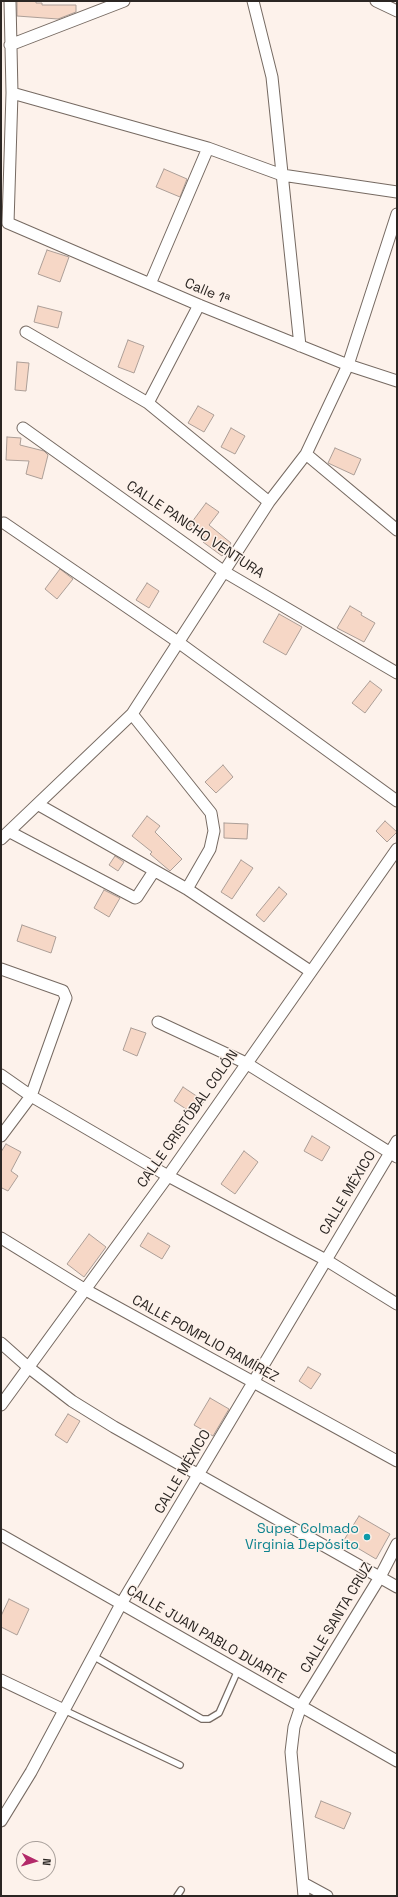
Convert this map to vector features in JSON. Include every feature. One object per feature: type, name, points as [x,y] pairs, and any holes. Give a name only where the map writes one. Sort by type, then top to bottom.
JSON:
[{"type":"street","points":[[10,1],[12,93],[208,148],[282,175],[397,192]]},
{"type":"street","points":[[10,45],[124,1]]},
{"type":"street","points":[[253,1],[272,77],[300,346]]},
{"type":"street","points":[[376,1],[397,11]]},
{"type":"street","name":"Calle 1ª","points":[[12,93],[8,223],[199,306],[348,365],[397,381]]},
{"type":"street","points":[[150,284],[208,148]]},
{"type":"street","points":[[1,839],[39,805],[78,764],[132,714],[268,502],[306,454],[348,365],[397,214]]},
{"type":"street","points":[[148,403],[199,306]]},
{"type":"street","points":[[26,332],[148,403],[268,502]]},
{"type":"street","name":"CALLE PANCHO VENTURA","points":[[23,428],[223,571],[397,673]]},
{"type":"street","points":[[306,454],[397,530]]},
{"type":"street","points":[[4,523],[178,642],[397,801]]},
{"type":"street","points":[[132,714],[211,813],[214,831],[210,849],[186,889]]},
{"type":"street","points":[[39,805],[186,889],[310,971]]},
{"type":"street","points":[[10,832],[134,898],[137,897],[154,871]]},
{"type":"street","name":"CALLE CRISTÓBAL COLÓN","points":[[1,1405],[84,1289],[168,1176],[310,971],[397,849]]},
{"type":"street","points":[[1,969],[63,991],[66,998],[31,1096],[1,1136]]},
{"type":"street","points":[[158,1022],[246,1063],[393,1155]]},
{"type":"street","points":[[1,1075],[31,1096],[168,1176],[326,1260],[397,1304]]},
{"type":"street","name":"CALLE MÉXICO","points":[[1,1822],[31,1772],[121,1604],[326,1260],[393,1155],[397,1141]]},
{"type":"street","name":"CALLE POMPLIO RAMÍREZ","points":[[1,1238],[84,1289],[397,1461]]},
{"type":"street","points":[[1,1343],[28,1367],[72,1401],[114,1427],[397,1587]]},
{"type":"street","name":"CALLE JUAN PABLO DUARTE","points":[[1,1535],[397,1761]]},
{"type":"street","name":"CALLE SANTA CRUZ","points":[[304,1896],[291,1752],[294,1727],[301,1706],[380,1577],[397,1544]]},
{"type":"street","points":[[1,1680],[64,1710]]},
{"type":"street","points":[[303,1884],[327,1896]]},
{"type":"lane","points":[[93,1656],[202,1719],[209,1719],[219,1713],[238,1670]]},
{"type":"lane","points":[[64,1710],[180,1766]]},
{"type":"lane","points":[[178,1896],[181,1890]]},
{"type":"building","points":[[17,1],[36,1],[36,3],[42,3],[42,5],[76,5],[76,12],[58,19],[17,16]]},
{"type":"building","points":[[164,169],[187,179],[180,197],[156,187]]},
{"type":"building","points":[[47,250],[69,257],[60,282],[38,274]]},
{"type":"building","points":[[38,306],[62,312],[58,328],[34,322]]},
{"type":"building","points":[[128,340],[144,346],[134,373],[118,367]]},
{"type":"building","points":[[17,362],[29,363],[26,391],[15,390]]},
{"type":"building","points":[[198,406],[214,415],[204,432],[188,423]]},
{"type":"building","points":[[231,428],[245,436],[235,454],[221,447]]},
{"type":"building","points":[[7,437],[21,438],[20,445],[44,451],[48,455],[42,479],[26,474],[29,461],[6,460]]},
{"type":"building","points":[[335,448],[361,459],[354,475],[328,463]]},
{"type":"building","points":[[206,503],[219,512],[209,525],[231,543],[222,556],[203,542],[206,539],[189,526]]},
{"type":"building","points":[[60,569],[73,579],[57,599],[45,589]]},
{"type":"building","points":[[147,583],[159,591],[149,608],[136,600]]},
{"type":"building","points":[[350,606],[362,613],[361,615],[375,623],[364,642],[337,628]]},
{"type":"building","points":[[279,614],[302,627],[286,655],[263,642]]},
{"type":"building","points":[[370,681],[382,690],[365,713],[352,703]]},
{"type":"building","points":[[223,765],[233,777],[216,793],[205,782]]},
{"type":"building","points":[[147,816],[160,826],[155,832],[182,859],[170,871],[150,854],[152,852],[132,836]]},
{"type":"building","points":[[385,821],[397,832],[387,842],[376,831]]},
{"type":"building","points":[[224,823],[248,824],[247,839],[224,838]]},
{"type":"building","points":[[115,856],[124,862],[118,871],[109,865]]},
{"type":"building","points":[[241,860],[253,868],[232,899],[221,892]]},
{"type":"building","points":[[279,887],[287,894],[264,922],[256,915]]},
{"type":"building","points":[[104,890],[120,898],[109,917],[94,908]]},
{"type":"building","points":[[22,925],[56,937],[51,953],[17,941]]},
{"type":"building","points":[[131,1028],[146,1033],[137,1056],[123,1050]]},
{"type":"building","points":[[183,1087],[204,1101],[195,1115],[174,1101]]},
{"type":"building","points":[[312,1136],[330,1147],[322,1161],[304,1151]]},
{"type":"building","points":[[6,1144],[21,1152],[11,1171],[18,1176],[8,1191],[2,1188],[1,1190],[1,1152]]},
{"type":"building","points":[[244,1151],[258,1162],[235,1194],[221,1184]]},
{"type":"building","points":[[148,1233],[170,1246],[162,1259],[140,1246]]},
{"type":"building","points":[[89,1234],[106,1247],[84,1277],[67,1264]]},
{"type":"building","points":[[308,1367],[321,1374],[311,1389],[299,1381]]},
{"type":"building","points":[[210,1398],[229,1409],[213,1436],[194,1425]]},
{"type":"building","points":[[68,1414],[80,1421],[67,1443],[55,1435]]},
{"type":"building","name":"Super Colmado Virginia Depósito","points":[[359,1516],[390,1534],[376,1559],[344,1540]]},
{"type":"building","points":[[9,1599],[29,1609],[17,1635],[1,1627],[1,1616]]},
{"type":"building","points":[[321,1801],[351,1813],[344,1829],[315,1817]]},
{"type":"place","name":"Super Colmado Virginia Depósito","points":[[367,1537]]}]
